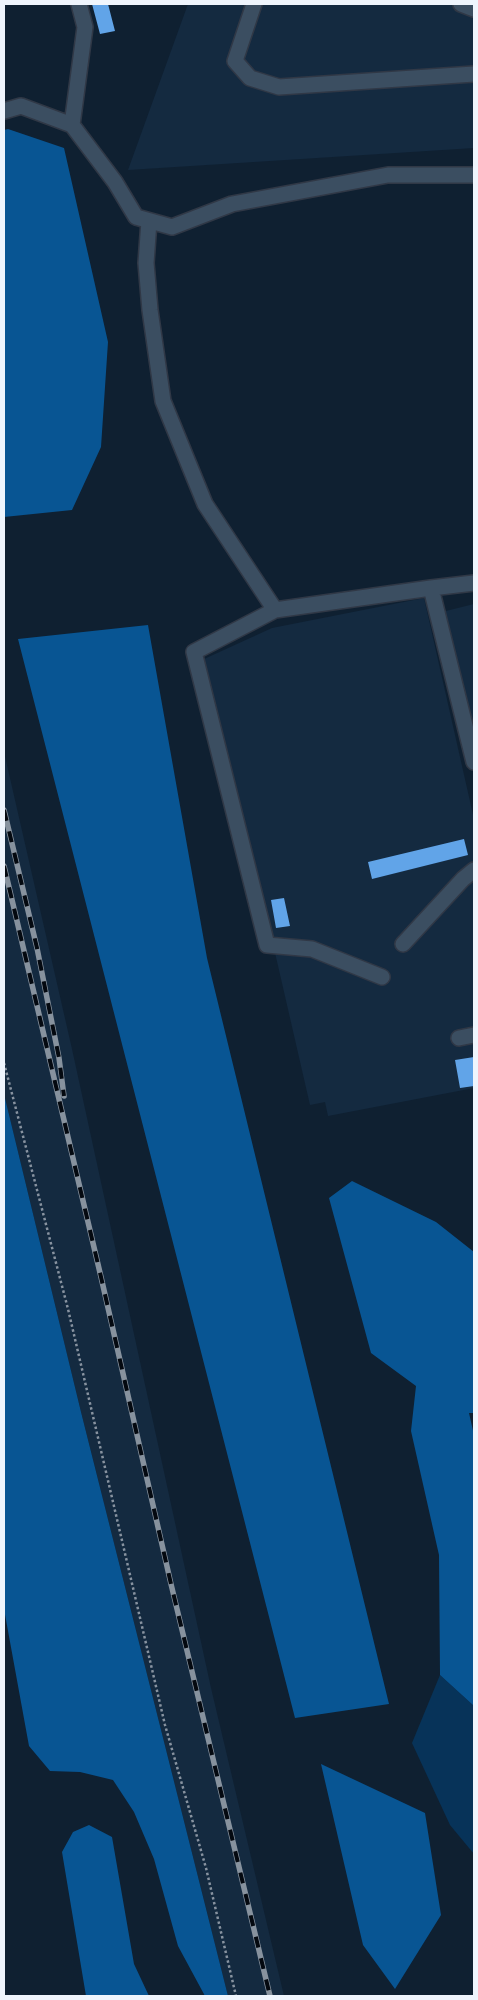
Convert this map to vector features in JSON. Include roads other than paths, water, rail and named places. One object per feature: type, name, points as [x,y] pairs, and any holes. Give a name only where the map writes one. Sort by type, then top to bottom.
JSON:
[{"type":"lane","points":[[72,125],[85,27],[79,4]]},
{"type":"lane","points":[[254,4],[235,61],[250,78],[279,87],[474,74]]},
{"type":"lane","points":[[461,4],[474,9]]},
{"type":"lane","points":[[4,111],[21,106],[72,125],[115,182],[136,217],[172,227],[232,204],[388,175],[474,175]]},
{"type":"lane","points":[[149,221],[146,263],[150,310],[163,401],[205,504],[275,610]]},
{"type":"lane","points":[[382,977],[312,949],[267,945],[194,652],[275,610],[474,583]]},
{"type":"lane","points":[[431,588],[474,762]]},
{"type":"lane","points":[[403,944],[463,879],[474,870]]},
{"type":"lane","points":[[459,1038],[474,1035]]},
{"type":"railway","points":[[4,810],[37,948],[59,1058],[64,1096]]},
{"type":"railway","points":[[4,866],[171,1584],[270,1996]]}]
